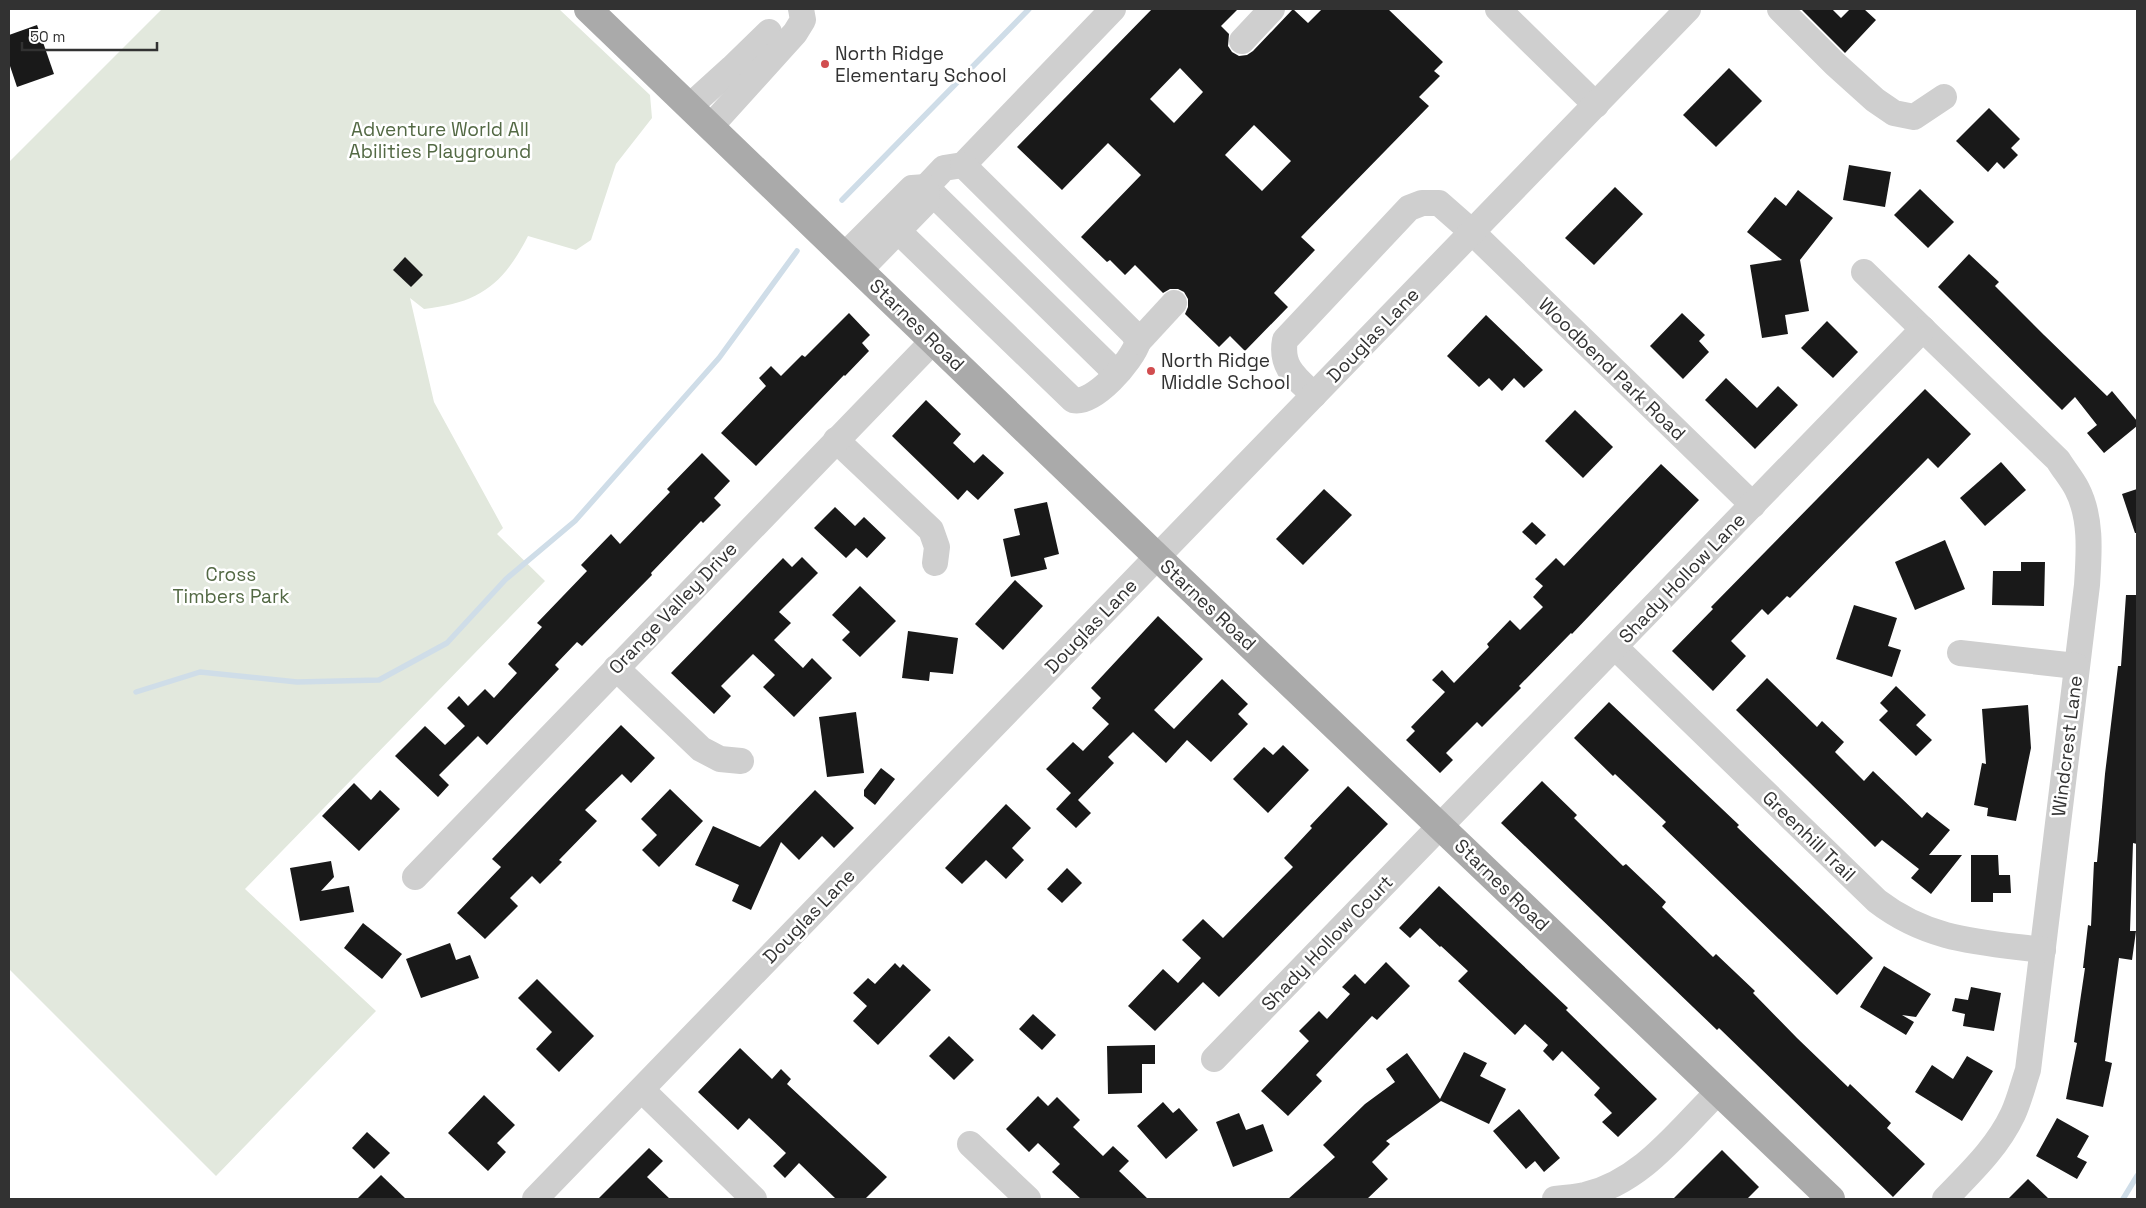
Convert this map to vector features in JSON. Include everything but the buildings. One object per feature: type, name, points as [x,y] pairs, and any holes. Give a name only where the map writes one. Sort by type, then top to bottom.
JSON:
[{"type":"main road","name":"Starnes Road","points":[[588,9],[1158,558],[1831,1199]]},
{"type":"street","points":[[710,127],[796,33],[803,20],[801,9]]},
{"type":"street","points":[[853,263],[898,231],[927,201],[926,188],[944,168],[963,165],[1113,9]]},
{"type":"street","points":[[1242,40],[1272,9]]},
{"type":"street","points":[[1498,9],[1596,105]]},
{"type":"street","name":"Douglas Lane","points":[[535,1199],[1688,9]]},
{"type":"street","points":[[1780,9],[1835,64],[1875,100],[1894,113],[1914,116],[1944,97]]},
{"type":"street","points":[[689,107],[768,32]]},
{"type":"street","points":[[963,165],[1133,333],[1138,342]]},
{"type":"street","points":[[853,263],[912,188],[926,188],[1116,373]]},
{"type":"street","name":"Woodbend Park Road","points":[[1314,395],[1287,367],[1283,352],[1285,340],[1410,208],[1422,203],[1439,203],[1472,232],[1752,505]]},
{"type":"street","points":[[898,231],[1073,400],[1080,402],[1094,396],[1131,357],[1138,342],[1174,304]]},
{"type":"street","name":"Windcrest Lane","points":[[1864,272],[2058,460],[2078,490],[2086,518],[2089,558],[2028,1070],[2013,1114],[1983,1159],[1945,1199]]},
{"type":"street","name":"Shady Hollow Lane","points":[[1440,826],[1923,328]]},
{"type":"street","name":"Orange Valley Drive","points":[[415,877],[933,341]]},
{"type":"street","points":[[836,440],[931,530],[937,547],[936,563]]},
{"type":"street","name":"Greenhill Trail","points":[[1615,647],[1877,901],[1896,916],[1943,936],[2043,950]]},
{"type":"street","points":[[1960,653],[2076,666]]},
{"type":"street","points":[[616,668],[700,749],[720,759],[741,761]]},
{"type":"street","name":"Shady Hollow Court","points":[[1214,1059],[1440,826]]},
{"type":"street","points":[[642,1090],[754,1199]]},
{"type":"street","points":[[1555,1199],[1586,1195],[1628,1177],[1644,1166],[1718,1092]]},
{"type":"street","points":[[970,1144],[1028,1199]]},
{"type":"green space","name":"Cross Timbers Park","points":[[162,9],[559,9],[650,95],[652,118],[616,164],[591,240],[576,250],[528,236],[519,253],[499,279],[487,289],[474,296],[460,302],[424,309],[410,298],[434,402],[503,528],[497,534],[545,581],[245,889],[376,1011],[216,1176],[9,969],[9,162]]},
{"type":"waterway","points":[[842,200],[1029,9]]},
{"type":"waterway","points":[[136,692],[200,672],[297,682],[379,680],[447,643],[506,579],[575,521],[719,358],[797,251]]},
{"type":"waterway","points":[[2123,1199],[2137,1176]]},
{"type":"place","name":"North Ridge Elementary School","points":[[825,64]]},
{"type":"place","name":"North Ridge Middle School","points":[[1151,371]]},
{"type":"park label","name":"Adventure World All Abilities Playground","points":[[440,140]]}]
